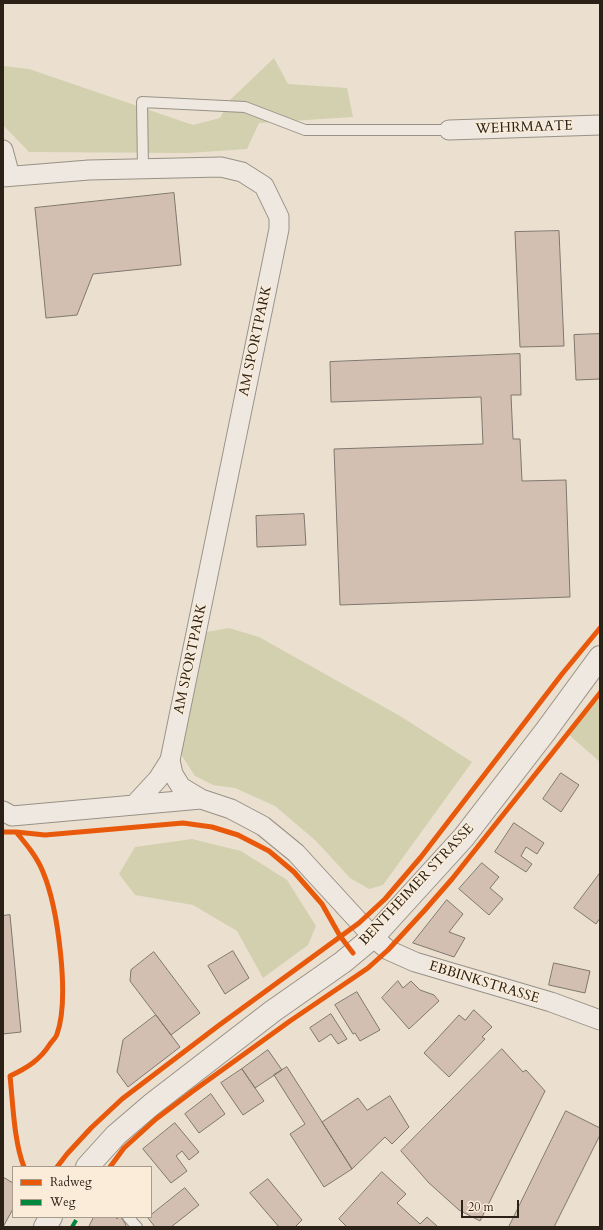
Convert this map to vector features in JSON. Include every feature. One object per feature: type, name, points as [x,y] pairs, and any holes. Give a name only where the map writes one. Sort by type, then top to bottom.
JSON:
[{"type":"street","name":"WEHRMAATE","points":[[449,130],[600,125]]},
{"type":"street","points":[[3,150],[6,177]]},
{"type":"street","name":"AM SPORTPARK","points":[[6,177],[89,170],[221,167],[242,172],[264,186],[279,217],[279,229],[170,760],[158,779],[134,805]]},
{"type":"street","name":"BENTHEIMER STRASSE","points":[[88,1166],[116,1135],[151,1105],[273,1011],[342,962],[373,937],[464,837],[545,732],[600,657]]},
{"type":"street","name":"AM SPORTPARK","points":[[170,760],[173,774],[181,786],[200,799],[231,809],[263,826],[296,853],[373,937]]},
{"type":"street","name":"AM SPORTPARK","points":[[3,811],[12,816],[200,799]]},
{"type":"street","name":"EBBINKSTRASSE","points":[[373,937],[388,950],[415,962],[551,1002],[600,1020]]},
{"type":"street","points":[[45,1227],[50,1218]]},
{"type":"lane","points":[[143,169],[142,102],[245,107],[305,130],[449,130]]},
{"type":"lane","points":[[129,1218],[137,1227]]},
{"type":"shaded area","points":[[274,58],[288,84],[347,88],[353,117],[259,123],[247,149],[188,153],[29,152],[3,125],[3,66],[29,69],[193,125],[220,118],[231,99]]},
{"type":"shaded area","points":[[229,628],[259,637],[400,716],[472,762],[383,885],[369,889],[350,878],[316,841],[275,806],[235,788],[213,785],[195,776],[182,756],[180,740],[196,634]]},
{"type":"shaded area","points":[[600,698],[600,762],[568,734]]},
{"type":"shaded area","points":[[192,839],[241,851],[287,880],[316,926],[308,945],[263,978],[237,931],[193,905],[135,895],[119,874],[135,847]]},
{"type":"building","points":[[174,193],[181,265],[93,274],[77,315],[46,318],[35,208]]},
{"type":"building","points":[[559,231],[564,346],[520,347],[515,232]]},
{"type":"building","points":[[600,334],[600,379],[576,380],[574,335]]},
{"type":"building","points":[[520,354],[521,395],[511,395],[513,439],[520,439],[522,481],[566,480],[570,597],[340,605],[334,449],[483,444],[481,397],[331,402],[330,362]]},
{"type":"building","points":[[304,514],[306,545],[257,547],[256,516]]},
{"type":"building","points":[[561,773],[579,785],[561,812],[543,799]]},
{"type":"building","points":[[514,823],[544,843],[537,854],[526,847],[521,856],[532,864],[526,872],[495,852]]},
{"type":"building","points":[[482,863],[499,877],[490,888],[503,899],[489,915],[459,889]]},
{"type":"building","points":[[600,873],[600,918],[596,924],[574,908]]},
{"type":"building","points":[[447,900],[463,914],[449,932],[465,938],[454,957],[413,943]]},
{"type":"building","points":[[10,915],[21,1032],[3,1034],[3,916]]},
{"type":"building","points":[[233,951],[249,978],[225,994],[208,966]]},
{"type":"building","points":[[154,952],[200,1013],[171,1035],[130,981],[131,970]]},
{"type":"building","points":[[554,963],[590,971],[585,993],[549,985]]},
{"type":"building","points":[[398,981],[403,988],[411,981],[420,990],[434,995],[439,1001],[409,1029],[382,998]]},
{"type":"building","points":[[357,992],[380,1030],[360,1041],[355,1033],[353,1034],[335,1005]]},
{"type":"building","points":[[474,1010],[492,1027],[482,1037],[485,1039],[449,1077],[424,1053],[459,1015],[465,1020]]},
{"type":"building","points":[[331,1014],[347,1039],[338,1044],[331,1034],[319,1042],[310,1028]]},
{"type":"building","points":[[156,1015],[180,1047],[128,1087],[117,1072],[123,1040]]},
{"type":"building","points":[[502,1049],[523,1072],[526,1070],[545,1091],[480,1221],[459,1210],[429,1183],[401,1151]]},
{"type":"building","points":[[268,1050],[282,1070],[255,1088],[242,1069]]},
{"type":"building","points":[[287,1067],[352,1169],[324,1187],[290,1134],[305,1124],[274,1075]]},
{"type":"building","points":[[242,1069],[264,1101],[243,1115],[221,1083]]},
{"type":"building","points":[[211,1094],[225,1114],[199,1133],[185,1114]]},
{"type":"building","points":[[390,1096],[409,1127],[392,1144],[385,1137],[352,1169],[322,1122],[358,1098],[367,1110]]},
{"type":"building","points":[[566,1111],[600,1128],[600,1135],[554,1227],[509,1227]]},
{"type":"building","points":[[175,1123],[199,1152],[189,1160],[182,1151],[176,1156],[187,1171],[171,1183],[143,1149]]},
{"type":"building","points":[[382,1172],[406,1194],[397,1203],[420,1224],[427,1217],[438,1227],[347,1227],[339,1219]]},
{"type":"building","points":[[3,1177],[12,1182],[12,1211],[3,1227]]},
{"type":"building","points":[[268,1179],[302,1220],[295,1227],[279,1227],[250,1193]]},
{"type":"building","points":[[185,1188],[199,1205],[171,1227],[155,1227],[148,1218],[152,1218],[152,1214]]},
{"type":"building","points":[[94,1218],[122,1218],[126,1225],[125,1227],[89,1227]]},
{"type":"marked path","points":[[72,1227],[77,1218]]},
{"type":"cycle path","points":[[58,1166],[91,1128],[122,1099],[218,1026],[359,923],[385,899],[421,857],[562,674],[600,628]]},
{"type":"cycle path","points":[[111,1166],[124,1148],[156,1119],[290,1021],[368,968],[388,950],[452,879],[600,693]]},
{"type":"cycle path","points":[[16,832],[45,835],[183,823],[212,827],[238,835],[269,851],[294,872],[322,904],[340,936],[353,953]]},
{"type":"cycle path","points":[[3,832],[16,832],[28,846],[41,867],[53,907],[62,976],[61,1018],[56,1035],[42,1055],[27,1067],[10,1076],[16,1135],[24,1166]]}]
